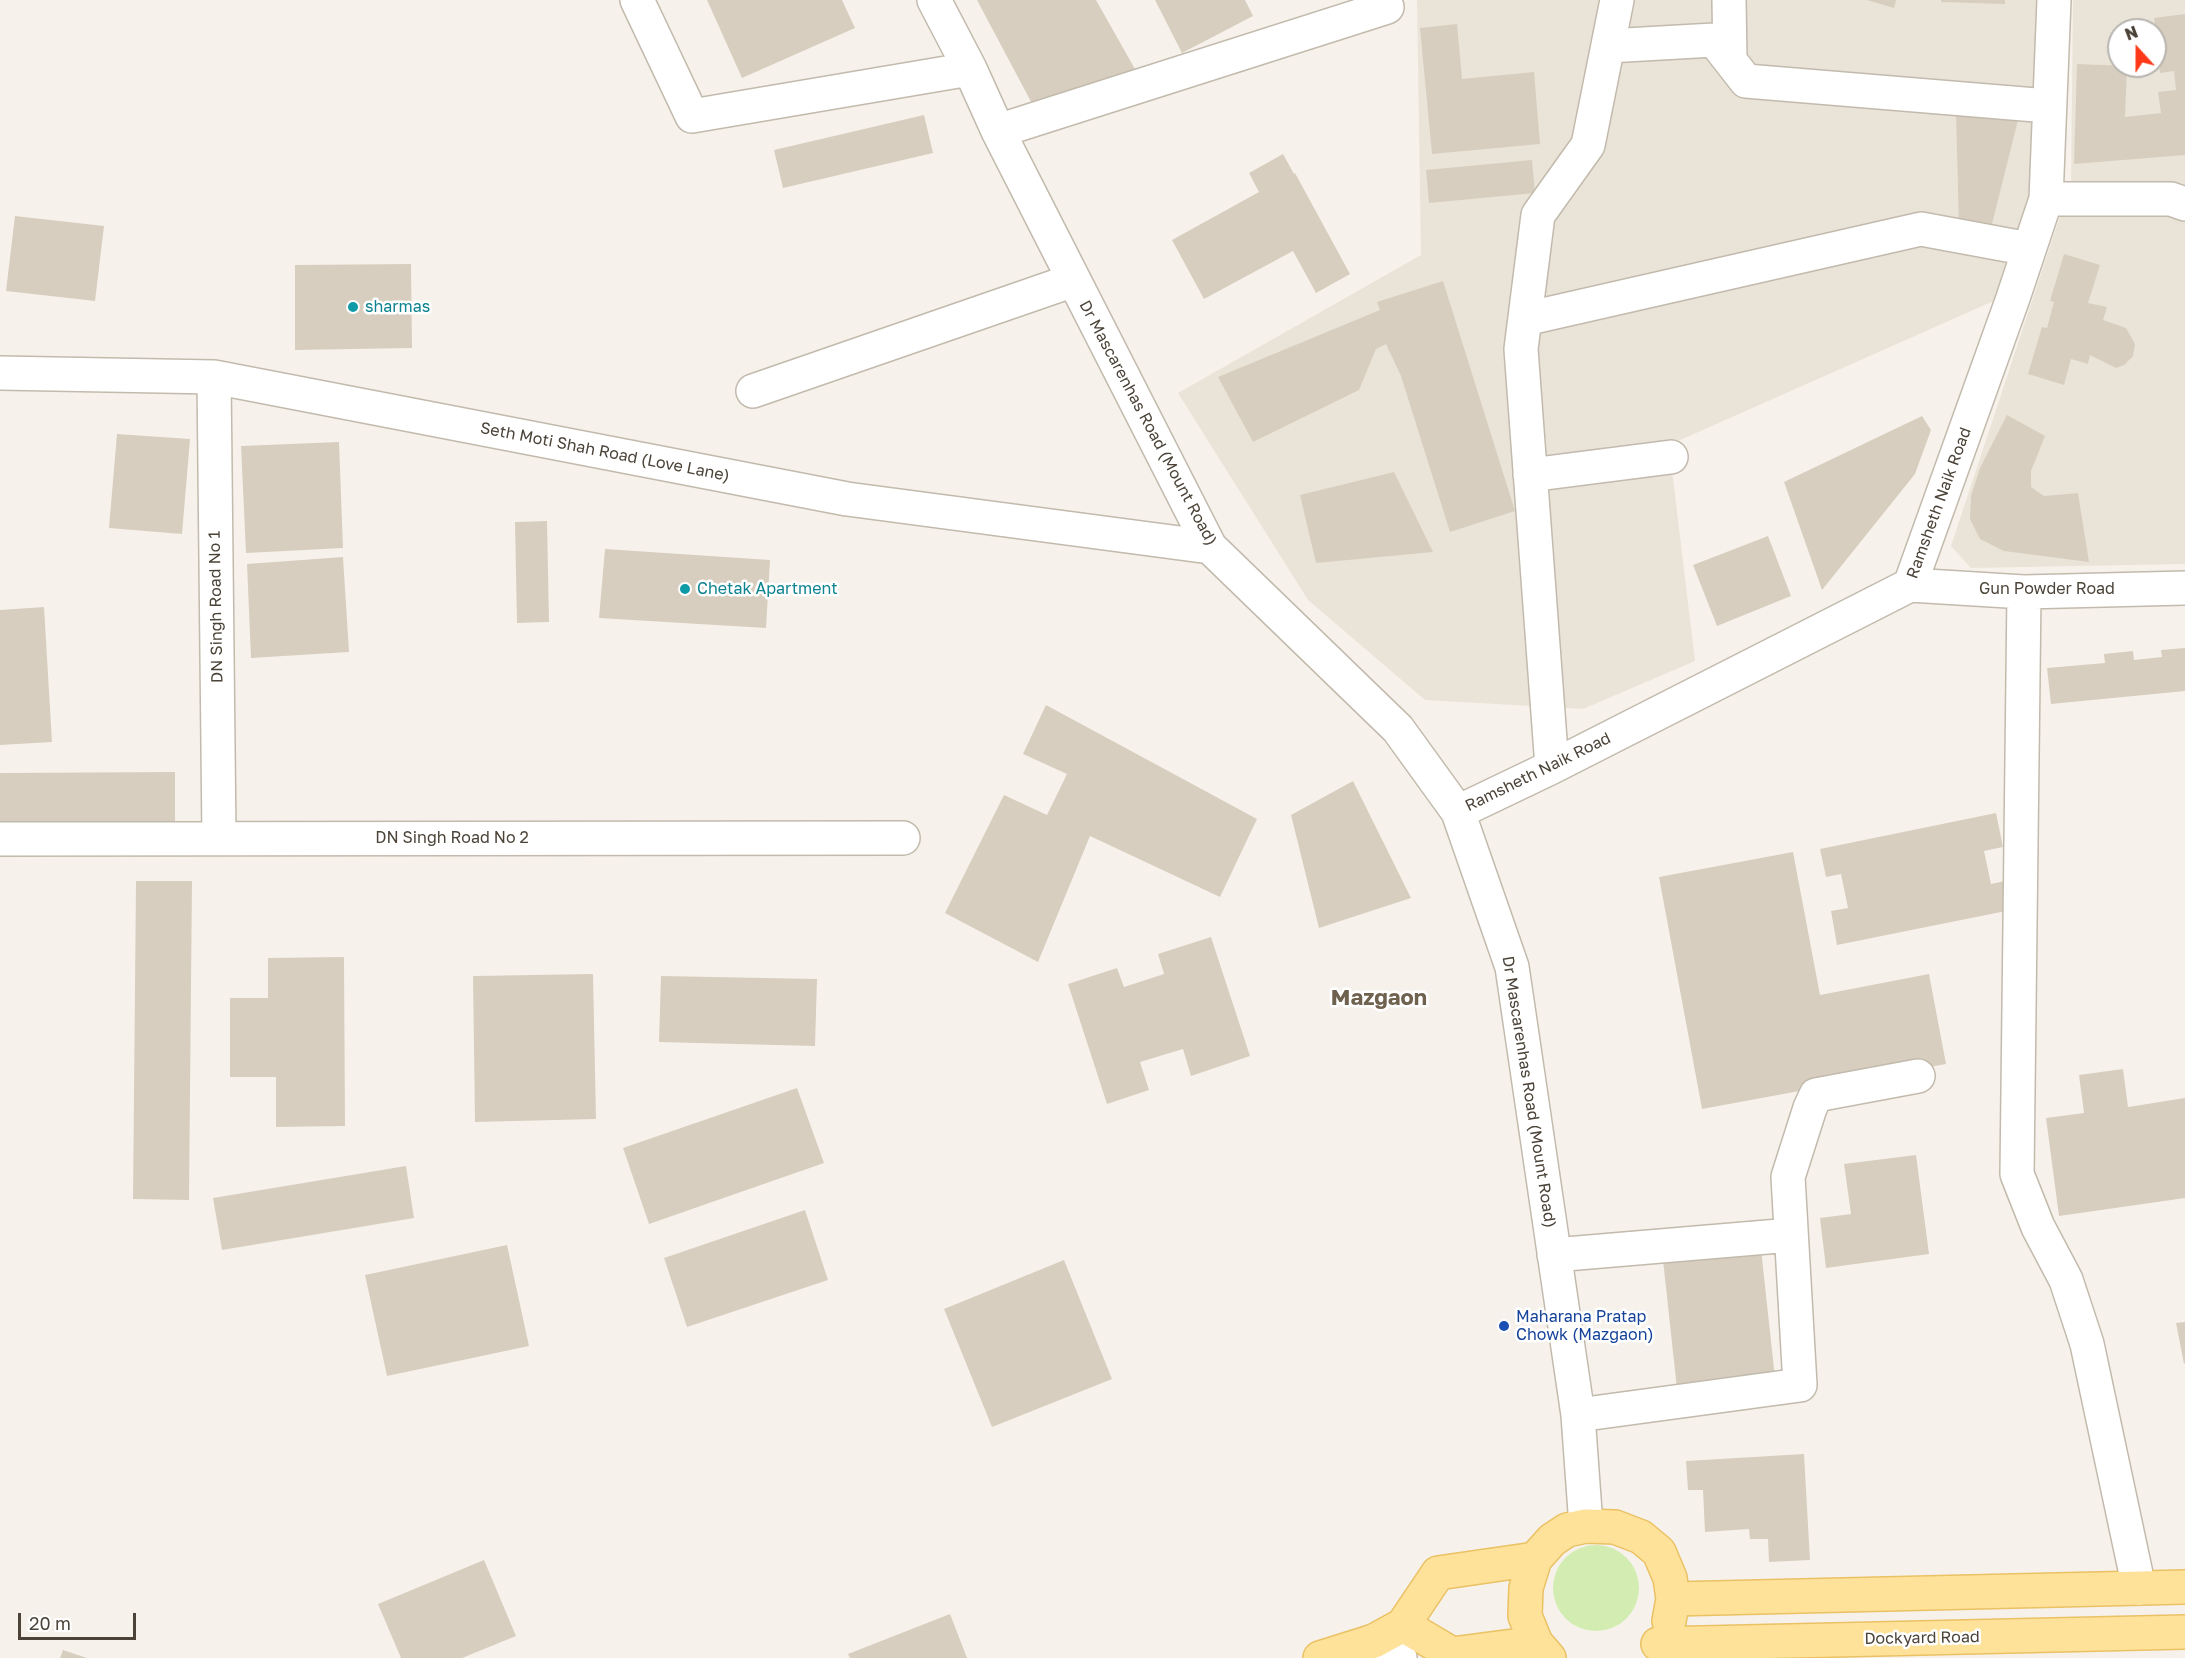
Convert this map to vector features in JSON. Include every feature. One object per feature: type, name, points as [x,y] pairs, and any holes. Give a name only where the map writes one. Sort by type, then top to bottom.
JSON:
[{"type":"main road","points":[[1403,1625],[1452,1654],[1543,1651],[1526,1617],[1526,1588],[1535,1559],[1552,1540],[1567,1530],[1586,1526],[1616,1527],[1641,1537],[1659,1552],[1670,1578],[1673,1599],[1668,1626],[1652,1651]]},
{"type":"main road","points":[[1320,1658],[1387,1649],[1438,1574],[1535,1559]]},
{"type":"main road","points":[[1673,1599],[2185,1587]]},
{"type":"main road","name":"Dockyard Road","points":[[1652,1651],[1821,1649],[2185,1632]]},
{"type":"street","points":[[637,0],[692,116],[970,69]]},
{"type":"street","name":"Dr Mascarenhas Road (Mount Road)","points":[[934,0],[970,69],[998,131],[1210,547],[1398,729],[1458,812],[1512,967],[1578,1415],[1586,1526]]},
{"type":"street","points":[[1552,767],[1521,349],[1538,215],[1588,146],[1617,0]]},
{"type":"street","points":[[1729,0],[1730,59]]},
{"type":"street","name":"Ramsheth Naik Road","points":[[1458,812],[1552,767],[1910,585],[2046,199],[2054,0]]},
{"type":"street","points":[[998,131],[1387,7]]},
{"type":"street","points":[[1608,46],[1714,40],[1746,81],[2048,106]]},
{"type":"street","points":[[2046,199],[2171,199],[2185,204]]},
{"type":"street","points":[[1525,319],[1921,229],[2029,249]]},
{"type":"street","points":[[753,391],[1074,280]]},
{"type":"street","name":"Seth Moti Shah Road (Love Lane)","points":[[0,373],[214,377],[847,499],[1210,547]]},
{"type":"street","name":"DN Singh Road No 1","points":[[214,377],[219,838]]},
{"type":"street","points":[[1530,475],[1671,456]]},
{"type":"street","name":"Gun Powder Road","points":[[1910,585],[2024,592],[2185,588]]},
{"type":"street","points":[[2024,592],[2017,1174],[2038,1227],[2066,1280],[2086,1344],[2139,1588]]},
{"type":"street","name":"DN Singh Road No 2","points":[[0,839],[903,838]]},
{"type":"street","points":[[1578,1415],[1800,1385],[1788,1177],[1816,1095],[1917,1076]]},
{"type":"street","points":[[1554,1255],[1791,1235]]},
{"type":"shaded area","points":[[1417,0],[2037,0],[2037,207],[1996,300],[1669,445],[1695,661],[1583,709],[1425,700],[1308,600],[1178,393],[1421,255]]},
{"type":"shaded area","points":[[2073,0],[2185,0],[2185,564],[1971,568],[1951,546],[2071,183]]},
{"type":"green space","points":[[1596,1545],[1620,1552],[1632,1564],[1639,1588],[1632,1612],[1620,1624],[1596,1631],[1572,1624],[1560,1612],[1553,1588],[1560,1564],[1572,1552]]},
{"type":"building","points":[[707,0],[842,0],[855,28],[742,78]]},
{"type":"building","points":[[977,0],[1096,0],[1135,69],[1037,113]]},
{"type":"building","points":[[1155,0],[1245,0],[1253,16],[1182,53]]},
{"type":"building","points":[[1867,0],[1896,0],[1894,8]]},
{"type":"building","points":[[1941,0],[2005,0],[2005,4],[1941,2]]},
{"type":"building","points":[[2185,14],[2185,155],[2074,164],[2077,64],[2107,65],[2107,78],[2127,78],[2125,117],[2161,113],[2158,92],[2176,90],[2174,71],[2167,72],[2167,18],[2154,18]]},
{"type":"building","points":[[1457,24],[1462,79],[1534,72],[1540,144],[1432,154],[1420,28]]},
{"type":"building","points":[[1956,112],[2020,112],[1992,224],[1959,227]]},
{"type":"building","points":[[924,115],[933,153],[783,188],[774,150]]},
{"type":"building","points":[[1283,154],[1350,274],[1316,293],[1293,251],[1204,299],[1172,240],[1259,192],[1249,173]]},
{"type":"building","points":[[1532,160],[1535,193],[1429,203],[1426,170]]},
{"type":"building","points":[[15,216],[104,226],[95,301],[6,291]]},
{"type":"building","points":[[2064,254],[2100,265],[2088,303],[2107,307],[2103,320],[2126,328],[2135,344],[2133,356],[2124,365],[2116,368],[2090,355],[2088,364],[2071,359],[2064,385],[2028,374],[2042,327],[2047,328],[2054,302],[2050,301]]},
{"type":"building","name":"sharmas","points":[[411,264],[412,348],[295,350],[295,265]]},
{"type":"building","points":[[1443,281],[1515,511],[1450,532],[1401,376],[1386,344],[1376,349],[1359,390],[1253,442],[1218,377],[1380,310],[1377,302]]},
{"type":"building","points":[[2007,415],[2045,436],[2031,471],[2031,487],[2044,496],[2078,493],[2089,562],[2004,551],[1980,539],[1970,519],[1971,496],[1980,468]]},
{"type":"building","points":[[1922,416],[1931,430],[1915,474],[1822,590],[1784,482]]},
{"type":"building","points":[[117,434],[190,439],[182,534],[109,528]]},
{"type":"building","points":[[339,442],[343,548],[246,553],[241,446]]},
{"type":"building","points":[[1394,472],[1433,552],[1316,563],[1300,495]]},
{"type":"building","points":[[547,521],[549,622],[517,623],[515,522]]},
{"type":"building","points":[[1768,536],[1791,596],[1717,626],[1693,565]]},
{"type":"building","name":"Chetak Apartment","points":[[605,549],[770,560],[766,628],[599,618]]},
{"type":"building","points":[[343,557],[349,652],[251,658],[247,564]]},
{"type":"building","points":[[44,607],[52,742],[0,745],[0,610]]},
{"type":"building","points":[[2185,648],[2185,691],[2051,704],[2047,668],[2105,663],[2104,654],[2133,651],[2134,660],[2162,657],[2161,650]]},
{"type":"building","points":[[1046,705],[1257,819],[1220,897],[1090,836],[1038,962],[945,913],[1004,795],[1047,815],[1067,774],[1023,754]]},
{"type":"building","points":[[175,772],[175,824],[0,826],[0,773]]},
{"type":"building","points":[[1353,781],[1411,898],[1319,928],[1291,815]]},
{"type":"building","points":[[1996,813],[2003,847],[1984,851],[1991,884],[2005,881],[2011,910],[1837,945],[1831,911],[1848,908],[1841,874],[1826,877],[1820,849]]},
{"type":"building","points":[[1793,852],[1820,995],[1929,974],[1946,1064],[1702,1109],[1659,877]]},
{"type":"building","points":[[136,881],[192,881],[189,1200],[133,1199]]},
{"type":"building","points":[[1211,937],[1250,1056],[1191,1076],[1183,1049],[1140,1062],[1149,1090],[1107,1104],[1068,984],[1117,968],[1124,987],[1164,974],[1158,954]]},
{"type":"building","points":[[344,957],[345,1126],[276,1127],[276,1077],[230,1077],[230,998],[268,998],[268,958]]},
{"type":"building","points":[[593,974],[596,1119],[475,1122],[473,976]]},
{"type":"building","points":[[661,976],[817,979],[815,1046],[659,1042]]},
{"type":"building","points":[[2123,1069],[2128,1107],[2185,1098],[2185,1198],[2059,1216],[2046,1118],[2084,1113],[2079,1075]]},
{"type":"building","points":[[797,1088],[824,1163],[649,1224],[623,1148]]},
{"type":"building","points":[[1916,1155],[1929,1254],[1826,1268],[1820,1218],[1851,1214],[1844,1164]]},
{"type":"building","points":[[406,1166],[414,1218],[222,1250],[213,1198]]},
{"type":"building","points":[[805,1210],[828,1280],[687,1327],[664,1258]]},
{"type":"building","points":[[507,1245],[529,1346],[387,1376],[365,1275]]},
{"type":"building","points":[[1761,1249],[1775,1378],[1677,1389],[1663,1260]]},
{"type":"building","points":[[1064,1260],[1112,1379],[992,1427],[944,1309]]},
{"type":"building","points":[[2185,1322],[2185,1363],[2184,1364],[2176,1323]]},
{"type":"building","points":[[1804,1454],[1810,1560],[1769,1562],[1768,1539],[1750,1539],[1749,1529],[1705,1532],[1703,1490],[1688,1490],[1686,1461]]},
{"type":"building","points":[[484,1560],[516,1636],[462,1658],[401,1658],[378,1604]]},
{"type":"building","points":[[950,1614],[967,1658],[850,1658],[848,1654]]},
{"type":"building","points":[[63,1650],[87,1658],[60,1658]]},
{"type":"place","name":"sharmas","points":[[353,307]]},
{"type":"place","name":"Chetak Apartment","points":[[685,589]]},
{"type":"place","name":"Maharana Pratap Chowk (Mazgaon)","points":[[1504,1326]]},
{"type":"district","name":"Mazgaon","points":[[1379,998]]}]
